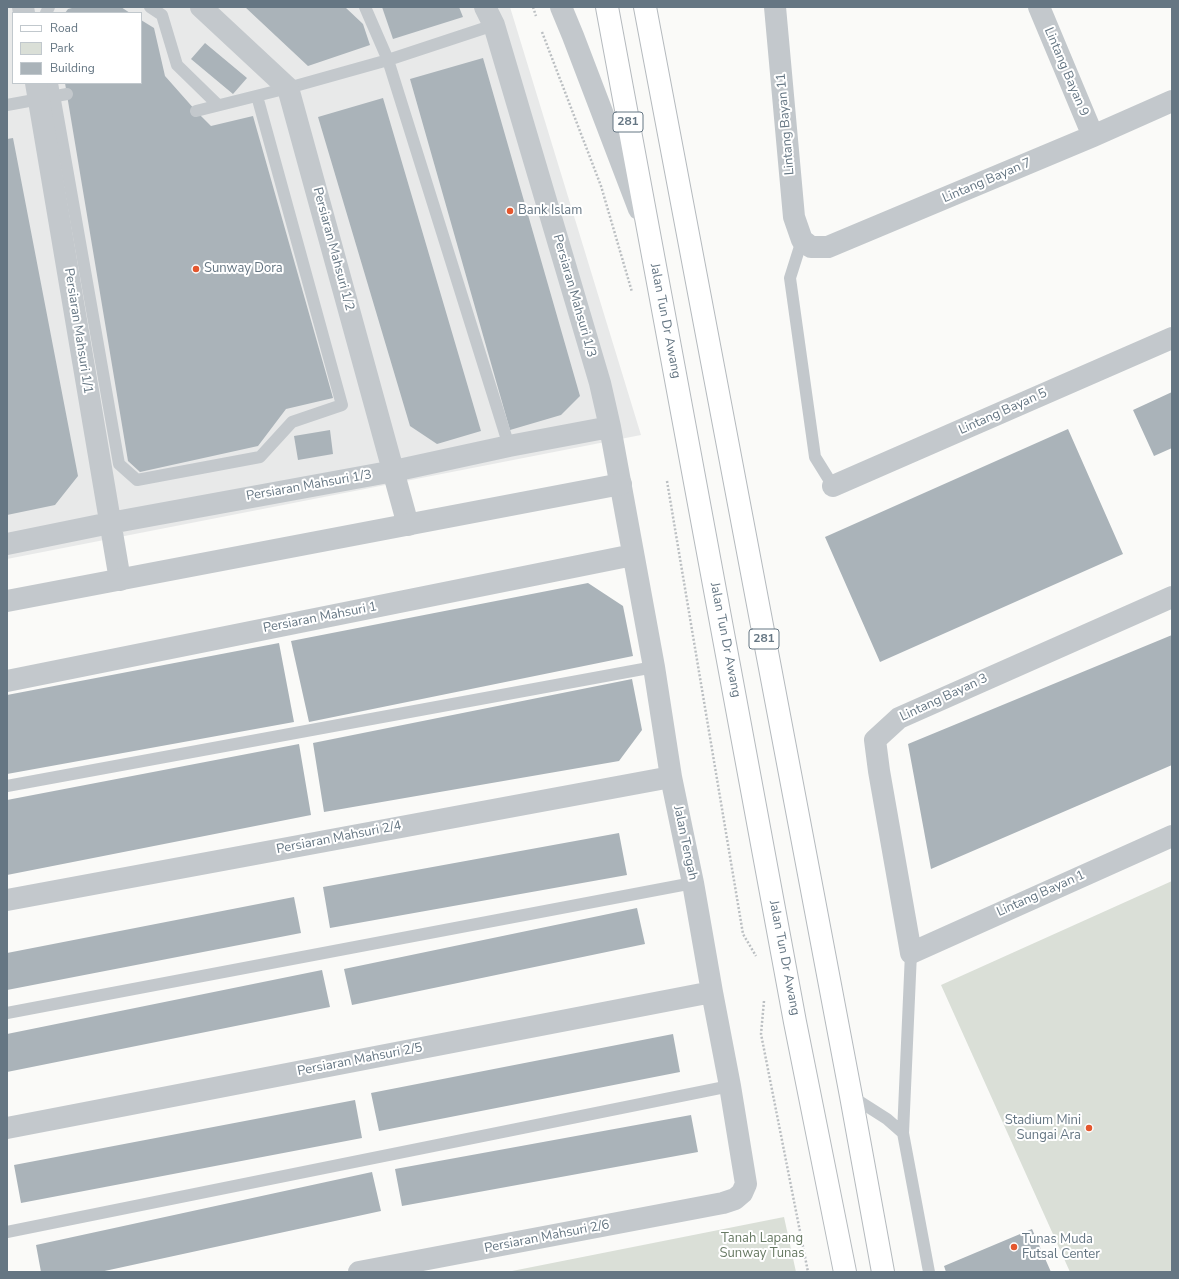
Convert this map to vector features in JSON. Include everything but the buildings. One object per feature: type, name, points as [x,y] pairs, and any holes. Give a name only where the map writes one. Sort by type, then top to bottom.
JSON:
[{"type":"main road","name":"Jalan Tun Dr Awang","points":[[607,7],[792,1007],[845,1272]]},
{"type":"main road","name":"281","points":[[645,7],[883,1272]]},
{"type":"street","points":[[201,7],[288,88]]},
{"type":"street","points":[[561,7],[650,238]]},
{"type":"street","name":"Lintang Bayan 11","points":[[775,7],[794,217],[802,240]]},
{"type":"street","name":"Lintang Bayan 9","points":[[1039,7],[1093,136]]},
{"type":"street","name":"Persiaran Mahsuri 1/3","points":[[490,16],[600,382],[621,484]]},
{"type":"street","name":"Persiaran Mahsuri 1/2","points":[[288,88],[408,525]]},
{"type":"street","name":"Persiaran Mahsuri 1/1","points":[[50,91],[110,523],[120,580]]},
{"type":"street","name":"Lintang Bayan 7","points":[[802,240],[810,246],[828,247],[1093,136],[1172,101]]},
{"type":"street","name":"Lintang Bayan 5","points":[[833,486],[1172,338]]},
{"type":"street","name":"Persiaran Mahsuri 1/3","points":[[7,544],[110,523],[394,471],[508,446],[610,427]]},
{"type":"street","points":[[7,601],[621,484]]},
{"type":"street","name":"Jalan Tengah","points":[[621,484],[654,667],[671,777],[694,883],[746,1184],[742,1193],[735,1199]]},
{"type":"street","name":"Persiaran Mahsuri 1","points":[[7,681],[633,555]]},
{"type":"street","name":"Lintang Bayan 3","points":[[911,953],[879,771],[875,740],[899,718],[1172,597]]},
{"type":"street","name":"Persiaran Mahsuri 2/4","points":[[7,900],[671,777]]},
{"type":"street","name":"Lintang Bayan 1","points":[[911,953],[1172,836]]},
{"type":"street","name":"Persiaran Mahsuri 2/5","points":[[7,1128],[712,992]]},
{"type":"street","name":"Persiaran Mahsuri 2/6","points":[[359,1272],[723,1204],[735,1199]]},
{"type":"lane","points":[[150,7],[162,15],[177,65],[218,105]]},
{"type":"lane","points":[[364,7],[388,60],[508,446]]},
{"type":"lane","points":[[196,111],[288,88],[388,60],[490,16]]},
{"type":"lane","points":[[7,105],[50,91],[119,464],[137,480],[260,457],[292,422],[342,405],[257,96]]},
{"type":"lane","points":[[802,240],[790,278],[815,457],[833,486]]},
{"type":"lane","points":[[7,786],[654,667]]},
{"type":"lane","points":[[7,1013],[694,883]]},
{"type":"lane","points":[[911,953],[904,1133],[929,1272]]},
{"type":"lane","points":[[7,1232],[730,1086]]},
{"type":"lane","points":[[851,1096],[887,1119],[904,1133]]},
{"type":"path","points":[[532,7],[538,22]]},
{"type":"path","points":[[541,29],[601,186],[634,297]]},
{"type":"path","points":[[666,475],[743,934],[758,959]]},
{"type":"path","points":[[764,999],[761,1034],[808,1272]]},
{"type":"shaded area","points":[[7,7],[510,7],[641,435],[7,559]]},
{"type":"green space","name":"Stadium Mini Sungai Ara","points":[[1172,881],[1172,1272],[1070,1272],[941,985]]},
{"type":"green space","name":"Tanah Lapang Sunway Tunas","points":[[784,1217],[796,1272],[507,1272]]},
{"type":"place","name":"Bank Islam","points":[[510,211]]},
{"type":"place","name":"Sunway Dora","points":[[196,269]]},
{"type":"place","name":"Stadium Mini Sungai Ara","points":[[1089,1128]]},
{"type":"place","name":"Tunas Muda Futsal Center","points":[[1014,1247]]}]
